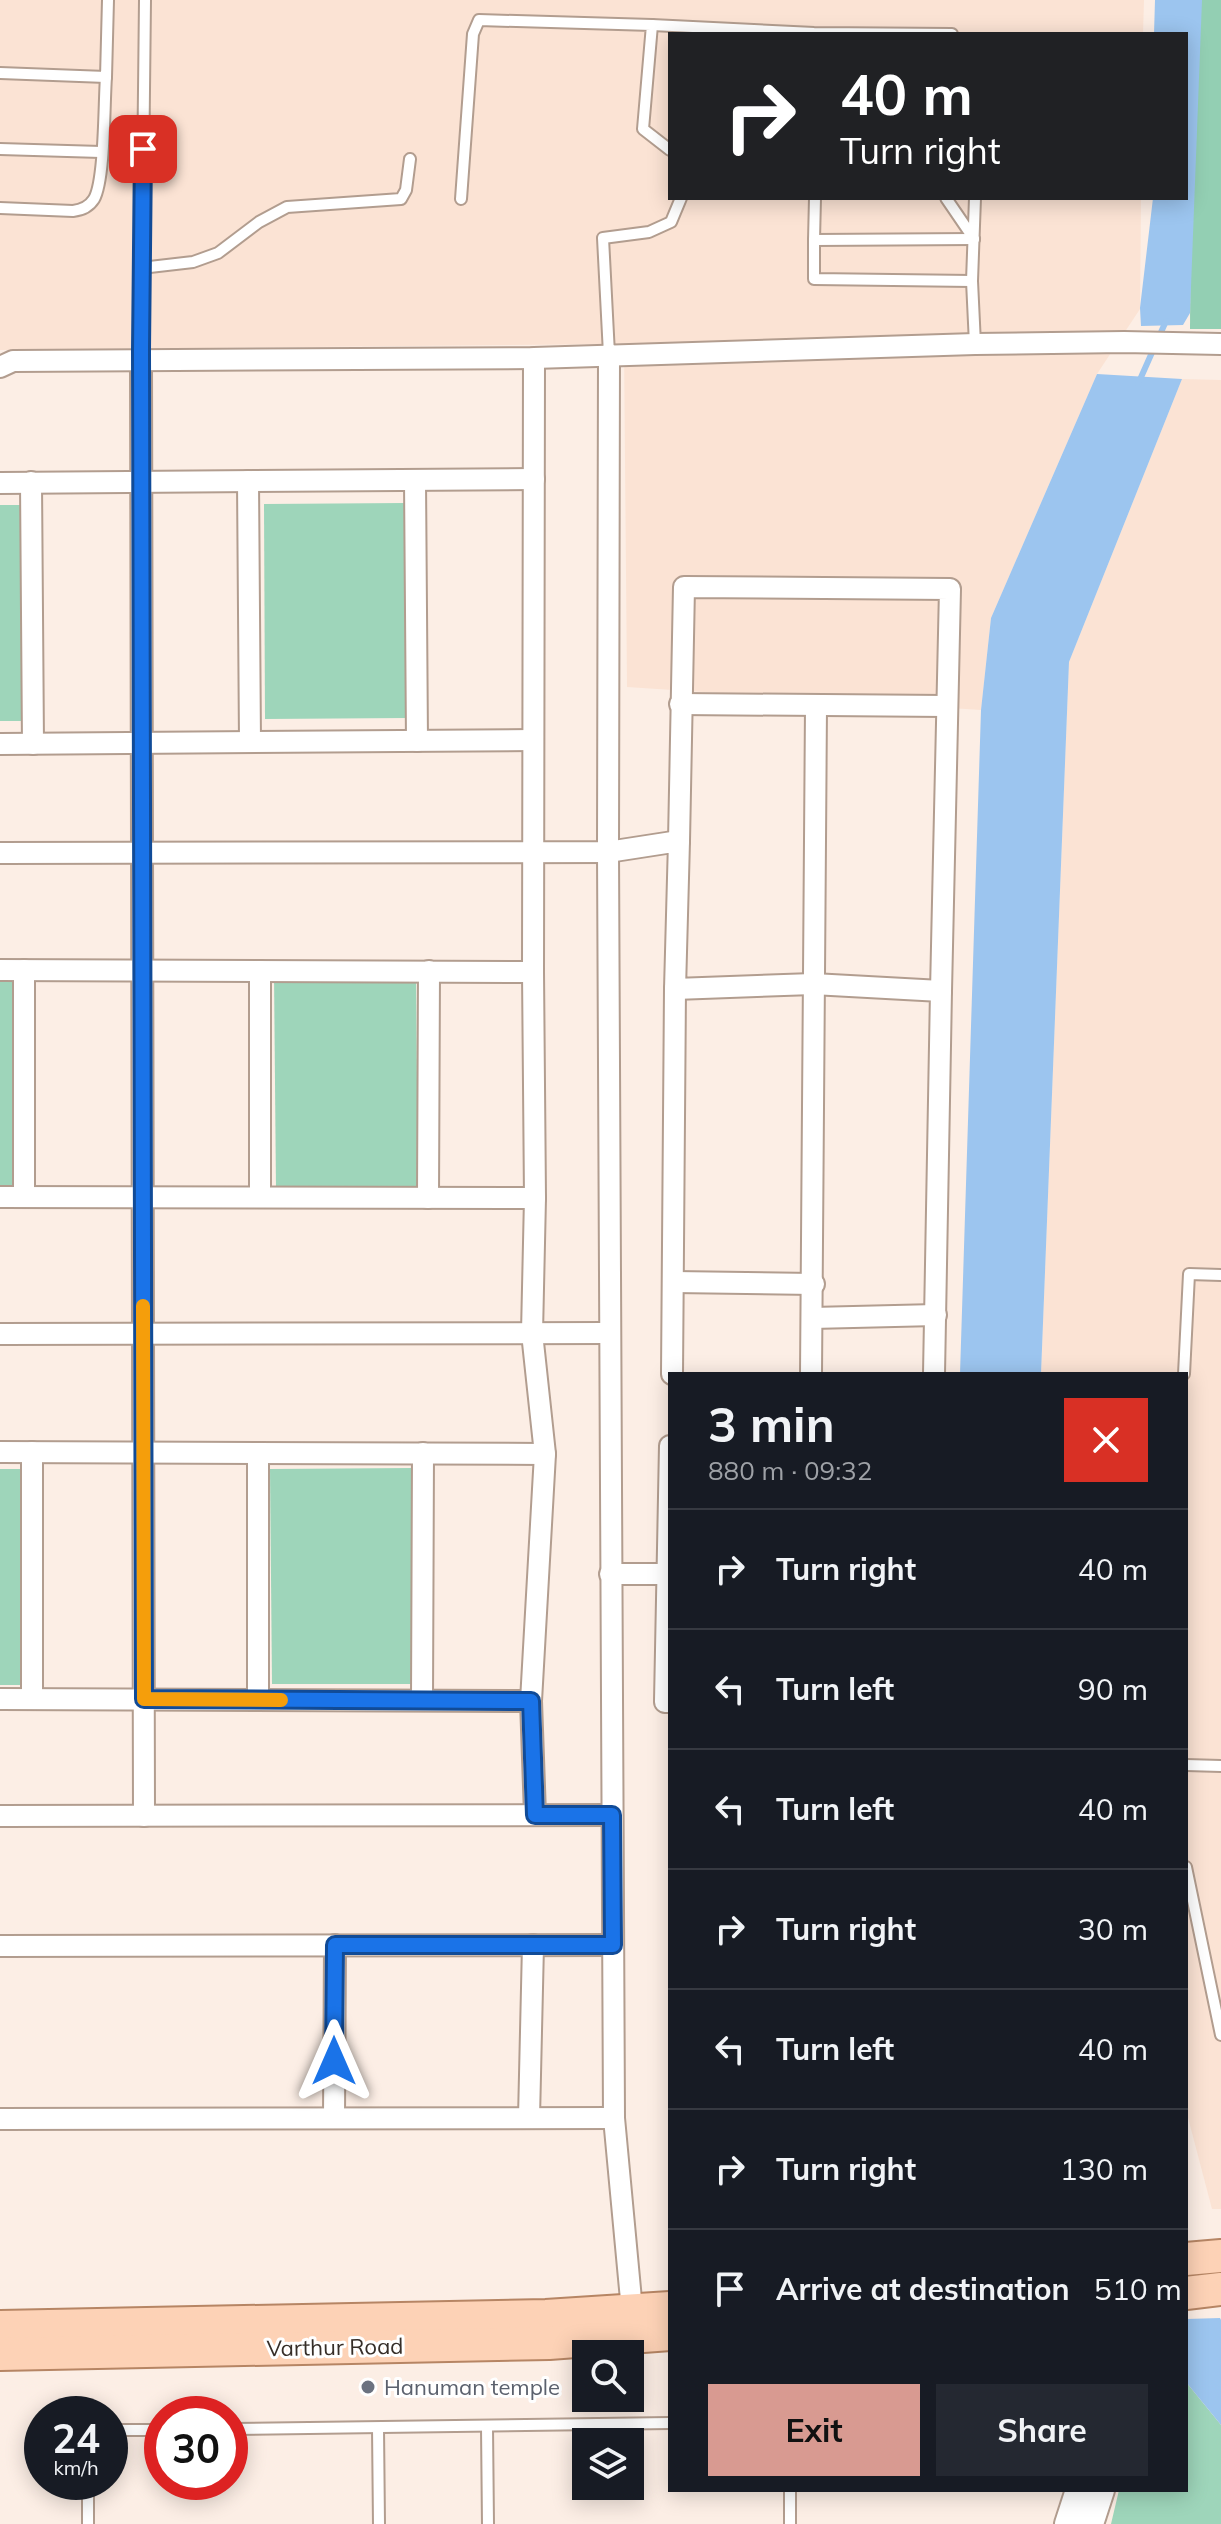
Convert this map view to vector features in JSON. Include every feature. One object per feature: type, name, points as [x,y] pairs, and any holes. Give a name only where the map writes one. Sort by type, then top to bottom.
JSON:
[{"type":"main road","points":[[1188,2259],[1221,2256]]},
{"type":"main road","points":[[1188,2293],[1221,2289]]},
{"type":"main road","name":"Varthur Road","points":[[0,2354],[549,2343],[633,2324],[668,2309]]},
{"type":"main road","name":"Varthur Road","points":[[0,2327],[531,2316],[633,2324],[668,2333]]},
{"type":"street","points":[[0,367],[13,361],[534,358],[975,344],[1221,344]]},
{"type":"street","points":[[609,354],[609,1333],[614,2118],[633,2324]]},
{"type":"street","points":[[534,358],[535,1198],[532,1333],[545,1454],[531,1701],[535,1815]]},
{"type":"street","points":[[141,360],[144,1816]]},
{"type":"street","points":[[0,483],[534,479]]},
{"type":"street","points":[[415,480],[417,741]]},
{"type":"street","points":[[248,481],[250,742]]},
{"type":"street","points":[[31,482],[33,744]]},
{"type":"street","points":[[672,1372],[675,989],[684,587],[950,589],[934,1372]]},
{"type":"street","points":[[680,704],[946,706]]},
{"type":"street","points":[[811,1372],[816,707]]},
{"type":"street","points":[[0,744],[533,740]]},
{"type":"street","points":[[0,853],[608,852],[679,841]]},
{"type":"street","points":[[0,970],[533,972]]},
{"type":"street","points":[[24,970],[24,1197]]},
{"type":"street","points":[[260,971],[260,1197]]},
{"type":"street","points":[[428,1198],[429,971]]},
{"type":"street","points":[[675,989],[813,984],[941,991]]},
{"type":"street","points":[[0,1197],[535,1198]]},
{"type":"street","points":[[674,1282],[814,1284]]},
{"type":"street","points":[[812,1318],[936,1315]]},
{"type":"street","points":[[0,1334],[609,1333]]},
{"type":"street","points":[[0,1452],[545,1454]]},
{"type":"street","points":[[32,1452],[32,1699]]},
{"type":"street","points":[[258,1453],[258,1700]]},
{"type":"street","points":[[422,1700],[423,1453]]},
{"type":"street","points":[[610,1574],[668,1574],[665,1702],[668,1702]]},
{"type":"street","points":[[0,1699],[531,1701]]},
{"type":"street","points":[[0,1816],[612,1815]]},
{"type":"street","points":[[334,2118],[335,1945]]},
{"type":"street","points":[[529,2118],[533,1945]]},
{"type":"street","points":[[0,1946],[613,1945]]},
{"type":"street","points":[[0,2119],[614,2118]]},
{"type":"street","points":[[1068,2524],[1078,2492]]},
{"type":"street","points":[[1090,2524],[1100,2492]]},
{"type":"lane","points":[[0,208],[81,210],[95,198],[106,77],[108,0]]},
{"type":"lane","points":[[141,360],[145,0]]},
{"type":"lane","points":[[461,199],[473,34],[479,20],[782,32]]},
{"type":"lane","points":[[652,25],[643,129],[668,148]]},
{"type":"lane","points":[[0,73],[106,77]]},
{"type":"lane","points":[[0,149],[101,152]]},
{"type":"lane","points":[[141,268],[193,262],[218,253],[259,222],[287,207],[401,199],[406,190],[410,159]]},
{"type":"lane","points":[[609,354],[603,238],[649,232],[671,222],[680,200]]},
{"type":"lane","points":[[815,200],[814,279],[972,281]]},
{"type":"lane","points":[[947,200],[974,239]]},
{"type":"lane","points":[[975,200],[972,281],[975,344]]},
{"type":"lane","points":[[814,240],[974,239]]},
{"type":"lane","points":[[1184,1372],[1189,1274],[1221,1275]]},
{"type":"lane","points":[[1188,1765],[1221,1766]]},
{"type":"lane","points":[[1188,1875],[1216,1981],[1221,2035]]},
{"type":"lane","points":[[248,2429],[668,2423]]},
{"type":"lane","points":[[487,2427],[488,2524]]},
{"type":"lane","points":[[378,2428],[379,2524]]},
{"type":"lane","points":[[790,2492],[790,2524]]},
{"type":"lane","points":[[88,2500],[88,2524]]},
{"type":"shaded area","points":[[0,0],[1144,0],[1143,32],[668,32],[668,200],[1141,200],[1140,309],[1097,374],[991,618],[981,710],[627,687],[624,344],[0,350]]},
{"type":"shaded area","points":[[1182,379],[1221,380],[1221,2209],[1212,2209],[1188,2118],[1188,1372],[1041,1372],[1069,662]]},
{"type":"green space","points":[[1192,0],[1221,0],[1221,329],[1190,329]]},
{"type":"green space","points":[[405,503],[407,718],[265,719],[264,504]]},
{"type":"green space","points":[[0,505],[23,505],[24,721],[0,721]]},
{"type":"green space","points":[[274,974],[416,974],[418,1189],[276,1190]]},
{"type":"green space","points":[[0,978],[19,978],[20,1194],[0,1194]]},
{"type":"green space","points":[[412,1468],[414,1684],[272,1684],[270,1469]]},
{"type":"green space","points":[[0,1469],[22,1469],[24,1685],[0,1685]]},
{"type":"green space","points":[[1188,2384],[1221,2425],[1221,2524],[1111,2524],[1119,2492],[1188,2492]]},
{"type":"water","points":[[1155,0],[1202,0],[1190,313],[1183,325],[1141,326],[1140,308],[1153,200],[1188,200],[1188,32],[1154,32]]},
{"type":"water","points":[[1097,374],[1182,379],[1069,662],[1041,1372],[960,1372],[981,710],[991,618]]},
{"type":"water","points":[[1188,2319],[1221,2320],[1221,2425],[1188,2384]]},
{"type":"waterway","points":[[1138,384],[1166,321]]},
{"type":"slow traffic","points":[[143,1306],[144,1699],[281,1700]]},
{"type":"place","name":"Hanuman temple","points":[[368,2387]]},
{"type":"route","points":[[143,149],[144,1699],[531,1701],[535,1815],[612,1815],[613,1945],[335,1945],[334,2061]]}]
